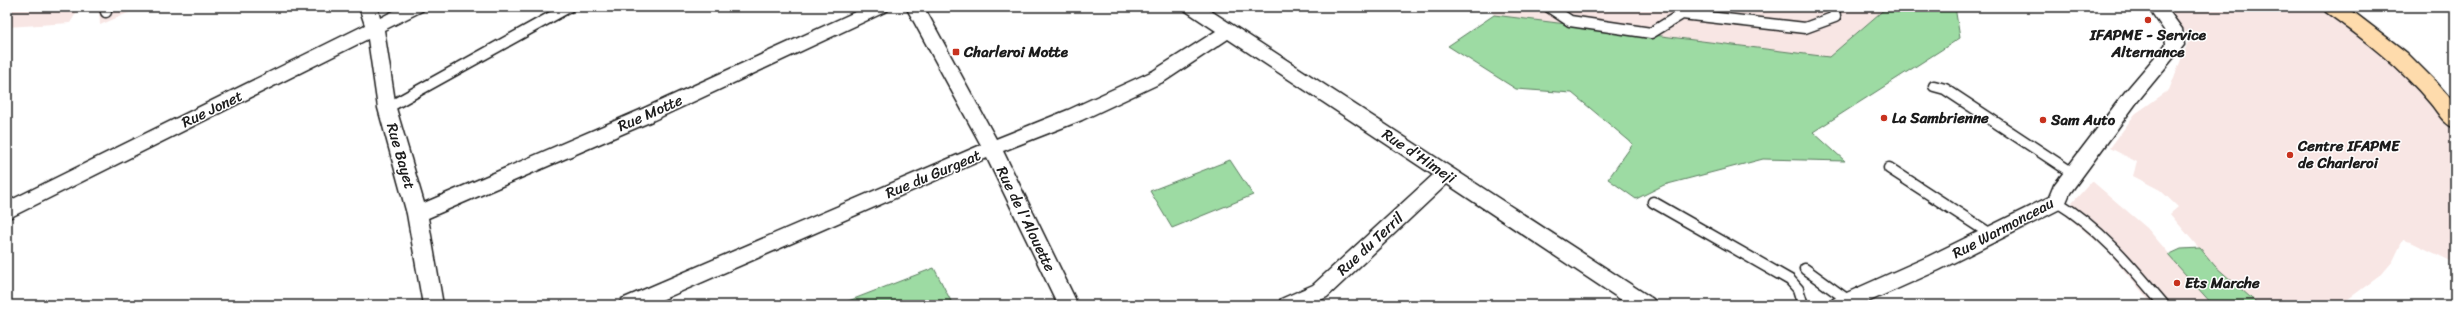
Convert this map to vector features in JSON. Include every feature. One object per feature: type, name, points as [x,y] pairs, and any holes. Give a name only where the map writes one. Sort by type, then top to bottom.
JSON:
[{"type":"main road","points":[[2333,7],[2393,50],[2447,95]]},
{"type":"main road","points":[[2355,7],[2384,26],[2427,63],[2447,95],[2454,116]]},
{"type":"street","name":"Rue Bayet","points":[[368,7],[375,30],[388,108],[417,214],[433,305]]},
{"type":"street","name":"Rue Jonet","points":[[7,211],[375,30],[416,7]]},
{"type":"street","name":"Rue Motte","points":[[417,214],[645,116],[881,7]]},
{"type":"street","name":"Rue de l'Alouette","points":[[915,7],[992,148],[1068,305]]},
{"type":"street","name":"Rue d'Himeji","points":[[1192,7],[1230,30],[1646,305]]},
{"type":"street","name":"Rue Warmonceau","points":[[1845,303],[1932,264],[2057,202],[2061,190],[2131,97],[2175,45],[2174,29],[2157,7]]},
{"type":"street","name":"Rue du Gurgeat","points":[[629,305],[992,148],[1075,115],[1160,76],[1230,30]]},
{"type":"street","name":"Rue du Terril","points":[[1288,305],[1320,290],[1446,174]]},
{"type":"lane","points":[[388,108],[569,7]]},
{"type":"lane","points":[[1549,7],[1570,21],[1651,33],[1682,14],[1805,28],[1835,17],[1834,7]]},
{"type":"lane","points":[[1934,86],[1946,89],[2074,174]]},
{"type":"lane","points":[[1889,168],[1992,235]]},
{"type":"lane","points":[[1653,202],[1790,280],[1798,289],[1804,305]]},
{"type":"lane","points":[[2057,202],[2074,210],[2134,270],[2164,305]]},
{"type":"lane","points":[[1805,269],[1845,303]]},
{"type":"shaded area","points":[[7,7],[80,7],[70,23],[7,27]]},
{"type":"shaded area","points":[[99,7],[142,7],[100,25]]},
{"type":"shaded area","points":[[1489,7],[1887,7],[1829,57],[1494,15]]},
{"type":"shaded area","name":"Centre IFAPME de Charleroi","points":[[2162,7],[2321,7],[2415,79],[2455,127],[2455,263],[2411,242],[2403,240],[2393,261],[2381,275],[2340,305],[2249,305],[2205,262],[2209,260],[2170,214],[2178,207],[2160,190],[2133,176],[2137,162],[2110,148],[2135,114],[2169,90],[2190,37]]},
{"type":"shaded area","points":[[2092,181],[2147,228],[2213,305],[2153,305],[2106,249],[2063,213]]},
{"type":"green space","points":[[1887,7],[1955,7],[1960,38],[1813,132],[1845,161],[1763,159],[1664,185],[1636,199],[1608,179],[1633,144],[1572,93],[1516,89],[1448,46],[1494,15],[1829,57]]},
{"type":"green space","points":[[1230,160],[1253,195],[1172,228],[1150,191]]},
{"type":"green space","points":[[2200,248],[2215,266],[2259,305],[2213,305],[2168,255],[2181,249]]},
{"type":"green space","points":[[934,268],[953,305],[838,305]]},
{"type":"place","name":"IFAPME - Service Alternance","points":[[2148,20]]},
{"type":"place","name":"Charleroi Motte","points":[[956,52]]},
{"type":"place","name":"La Sambrienne","points":[[1884,118]]},
{"type":"place","name":"Sam Auto","points":[[2043,120]]},
{"type":"place","name":"Centre IFAPME de Charleroi","points":[[2290,155]]},
{"type":"place","name":"Ets Marche","points":[[2177,283]]}]
